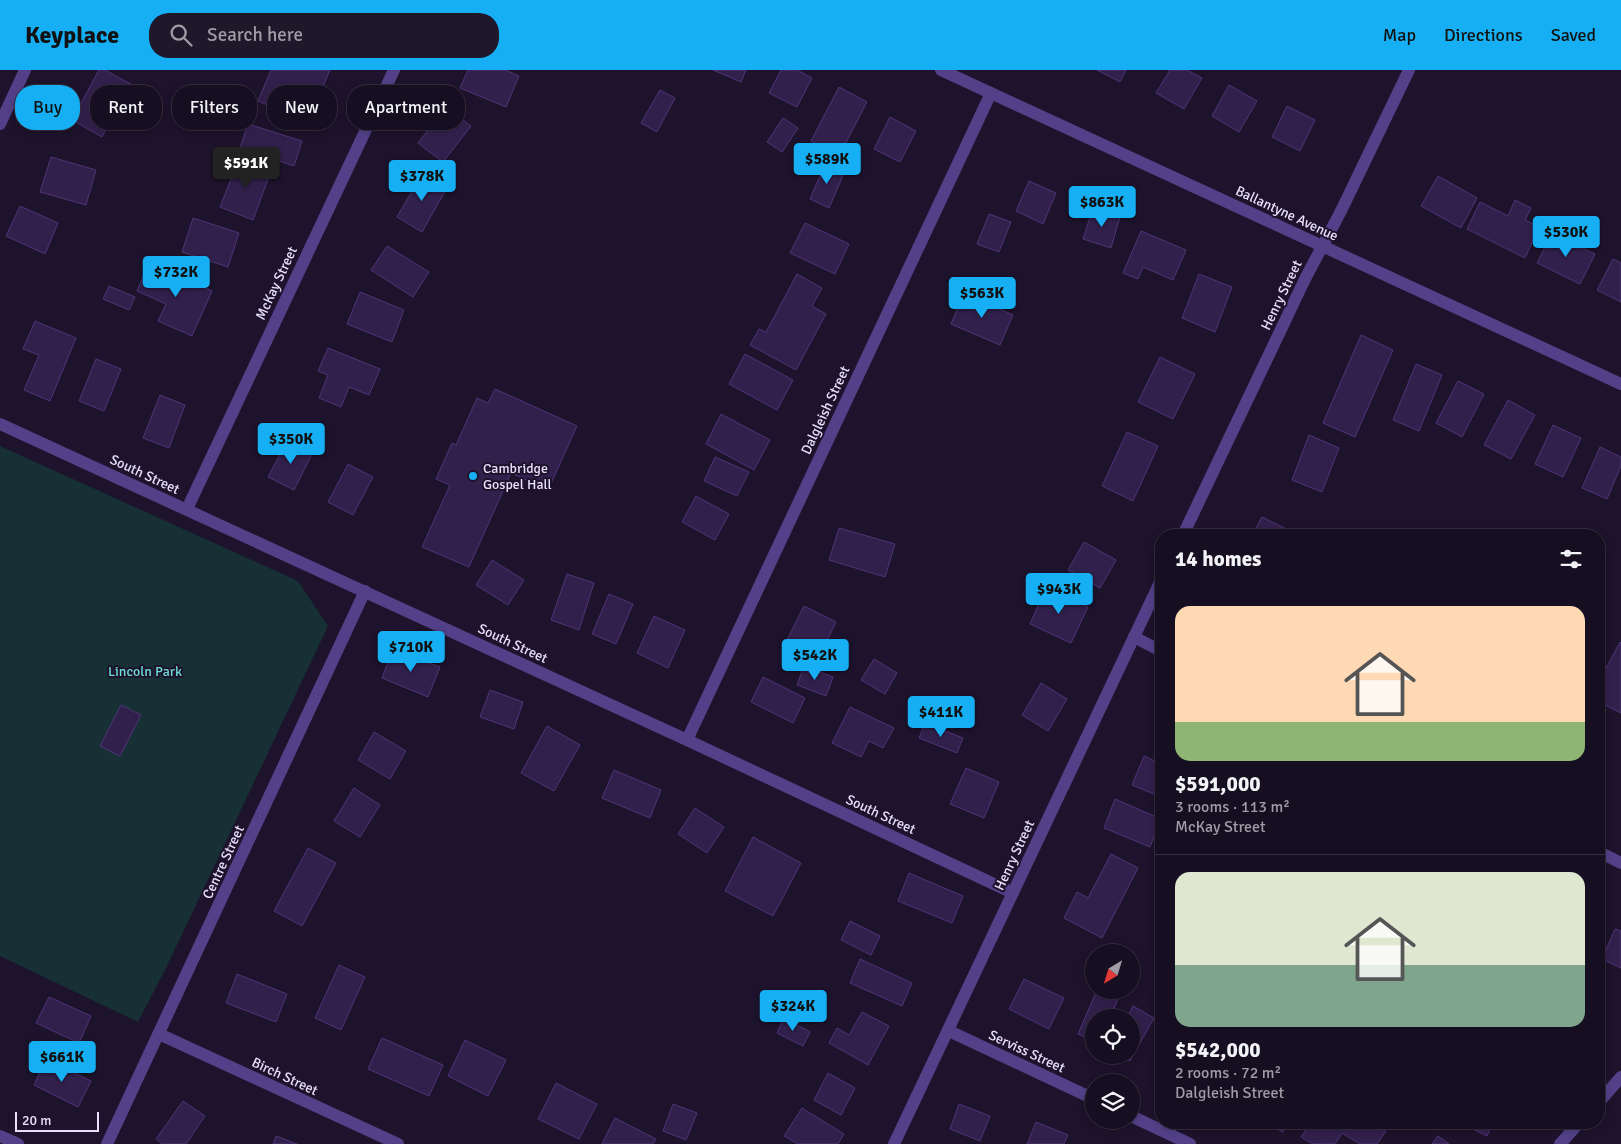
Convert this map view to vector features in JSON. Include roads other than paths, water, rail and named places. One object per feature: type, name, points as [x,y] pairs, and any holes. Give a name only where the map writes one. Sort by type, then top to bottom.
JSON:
[{"type":"street","points":[[0,124],[25,70]]},
{"type":"street","name":"McKay Street","points":[[187,509],[394,70]]},
{"type":"street","name":"Ballantyne Avenue","points":[[940,70],[1621,384]]},
{"type":"street","name":"Henry Street","points":[[1186,529],[1304,279],[1341,211],[1409,70]]},
{"type":"street","name":"Dalgleish Street","points":[[687,740],[991,93]]},
{"type":"street","name":"South Street","points":[[0,424],[687,740],[1013,893]]},
{"type":"street","name":"Centre Street","points":[[107,1144],[160,1034],[364,592]]},
{"type":"street","name":"Henry Street","points":[[894,1144],[1155,593]]},
{"type":"street","points":[[1134,637],[1155,648]]},
{"type":"street","points":[[1605,855],[1621,863]]},
{"type":"street","name":"Serviss Street","points":[[949,1031],[1085,1095]]},
{"type":"street","name":"Birch Street","points":[[160,1034],[398,1144]]},
{"type":"street","points":[[1605,1095],[1621,1077]]},
{"type":"street","points":[[1140,1120],[1155,1127]]},
{"type":"street","points":[[1158,1129],[1190,1144]]},
{"type":"street","points":[[1560,1144],[1574,1129]]},
{"type":"street","points":[[0,1136],[18,1144]]},
{"type":"place","name":"Cambridge Gospel Hall","points":[[473,476]]},
{"type":"park label","name":"Lincoln Park","points":[[145,671]]}]
